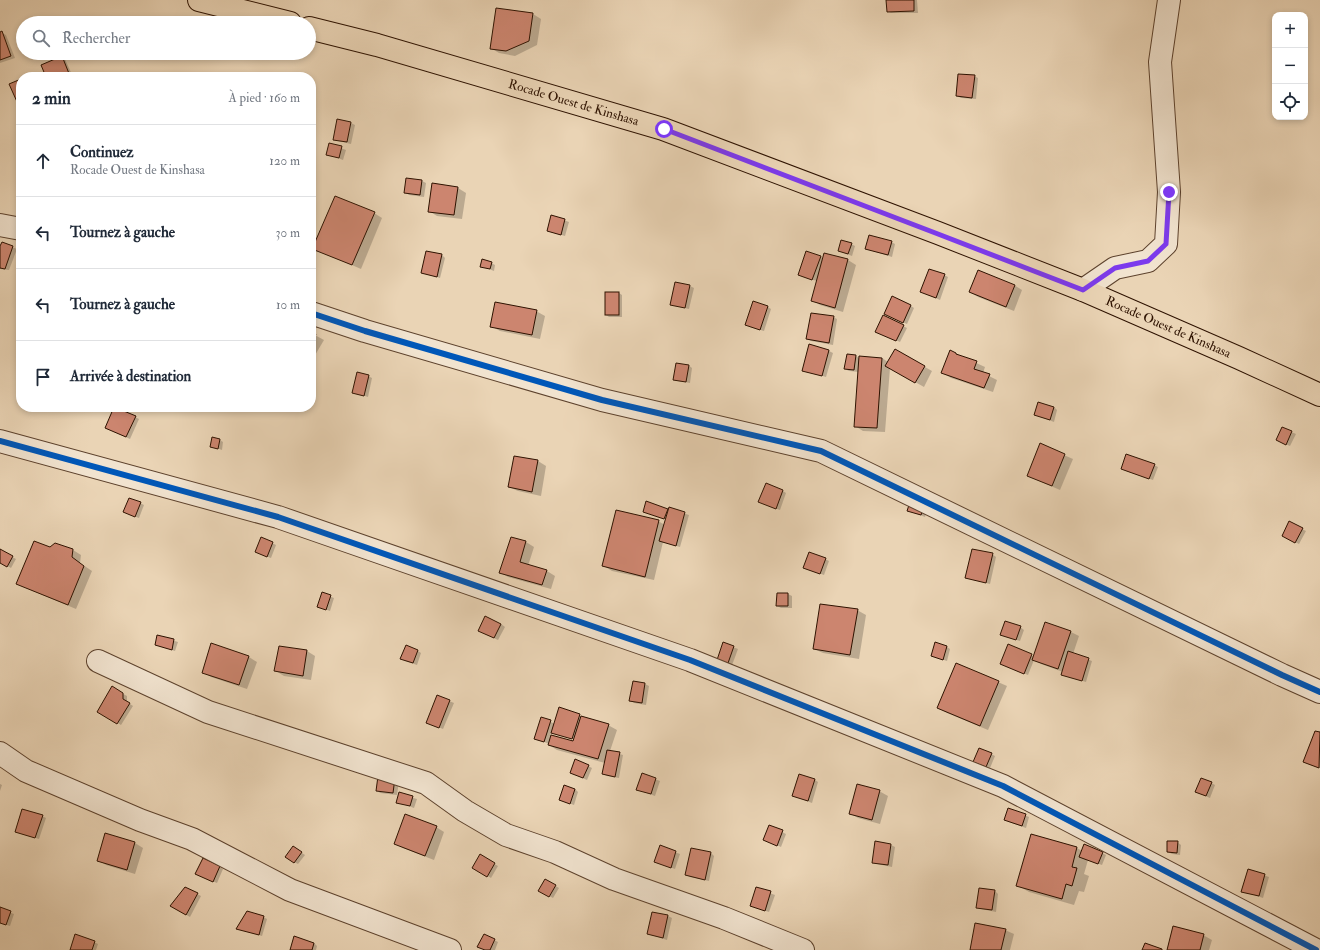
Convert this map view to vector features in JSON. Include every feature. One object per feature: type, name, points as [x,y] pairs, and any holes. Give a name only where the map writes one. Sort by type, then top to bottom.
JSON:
[{"type":"main road","points":[[199,0],[262,16]]},
{"type":"main road","name":"Rocade Ouest de Kinshasa","points":[[316,30],[377,45],[664,129],[1083,290],[1320,395]]},
{"type":"street","points":[[1083,290],[1115,268],[1148,261],[1166,244],[1169,192],[1160,62],[1169,0]]},
{"type":"street","points":[[316,315],[372,333],[602,400],[821,451],[1282,675],[1320,692]]},
{"type":"street","points":[[0,441],[278,517],[690,660],[1003,786],[1316,950]]},
{"type":"street","points":[[98,661],[208,712],[426,783],[465,811],[506,835],[555,852],[614,879],[724,918],[803,950]]},
{"type":"street","points":[[0,753],[26,771],[140,820],[192,839],[290,890],[450,950]]},
{"type":"building","points":[[886,0],[914,0],[914,11],[887,12]]},
{"type":"building","points":[[496,8],[533,13],[529,41],[506,51],[490,49]]},
{"type":"building","points":[[2,31],[11,56],[0,60],[0,32]]},
{"type":"building","points":[[53,60],[64,60],[68,72],[44,72],[41,65]]},
{"type":"building","points":[[958,74],[975,75],[972,98],[956,96]]},
{"type":"building","points":[[16,81],[16,100],[9,84]]},
{"type":"building","points":[[337,119],[351,122],[347,142],[333,140]]},
{"type":"building","points":[[329,143],[342,146],[339,158],[326,155]]},
{"type":"building","points":[[406,178],[422,180],[420,195],[404,193]]},
{"type":"building","points":[[432,183],[458,187],[454,215],[428,212]]},
{"type":"building","points":[[335,196],[375,212],[352,265],[316,251],[316,240]]},
{"type":"building","points":[[551,215],[565,219],[561,235],[547,231]]},
{"type":"building","points":[[869,235],[892,241],[888,255],[865,249]]},
{"type":"building","points":[[841,240],[852,243],[848,254],[838,251]]},
{"type":"building","points":[[2,242],[13,246],[5,269],[0,268],[0,246]]},
{"type":"building","points":[[426,251],[442,254],[437,277],[421,273]]},
{"type":"building","points":[[806,251],[821,256],[812,280],[798,275]]},
{"type":"building","points":[[824,253],[848,259],[835,308],[811,301]]},
{"type":"building","points":[[482,259],[492,262],[490,269],[480,267]]},
{"type":"building","points":[[929,269],[945,274],[936,298],[920,292]]},
{"type":"building","points":[[978,270],[1015,285],[1006,307],[969,292]]},
{"type":"building","points":[[675,282],[690,285],[685,308],[670,305]]},
{"type":"building","points":[[605,292],[619,292],[619,315],[605,315]]},
{"type":"building","points":[[892,296],[911,305],[903,323],[884,314]]},
{"type":"building","points":[[753,301],[768,306],[760,330],[745,325]]},
{"type":"building","points":[[495,302],[537,310],[532,335],[490,327]]},
{"type":"building","points":[[811,313],[834,316],[829,343],[806,339]]},
{"type":"building","points":[[883,315],[904,325],[896,341],[875,332]]},
{"type":"building","points":[[809,344],[829,350],[822,376],[802,371]]},
{"type":"building","points":[[895,349],[925,366],[915,383],[885,366]]},
{"type":"building","points":[[950,350],[956,354],[977,361],[974,369],[990,374],[984,388],[941,373]]},
{"type":"building","points":[[847,354],[856,355],[854,370],[844,369]]},
{"type":"building","points":[[859,356],[882,358],[877,428],[854,427]]},
{"type":"building","points":[[676,363],[689,365],[686,382],[673,380]]},
{"type":"building","points":[[357,372],[369,375],[364,396],[352,393]]},
{"type":"building","points":[[1038,402],[1054,407],[1050,420],[1034,415]]},
{"type":"building","points":[[112,412],[126,412],[136,416],[126,437],[105,428]]},
{"type":"building","points":[[1282,427],[1292,431],[1286,445],[1276,440]]},
{"type":"building","points":[[212,437],[220,439],[218,449],[210,447]]},
{"type":"building","points":[[1040,443],[1065,454],[1052,486],[1027,476]]},
{"type":"building","points":[[1126,454],[1155,464],[1149,479],[1121,469]]},
{"type":"building","points":[[514,456],[538,460],[532,492],[508,487]]},
{"type":"building","points":[[766,483],[783,490],[776,509],[758,502]]},
{"type":"building","points":[[129,498],[141,502],[135,517],[123,512]]},
{"type":"building","points":[[646,501],[668,509],[664,519],[643,512]]},
{"type":"building","points":[[910,502],[924,507],[921,515],[907,511]]},
{"type":"building","points":[[669,507],[685,512],[676,546],[659,541]]},
{"type":"building","points":[[616,510],[659,520],[645,577],[602,566]]},
{"type":"building","points":[[1289,521],[1303,528],[1295,543],[1282,536]]},
{"type":"building","points":[[261,537],[273,542],[267,557],[255,552]]},
{"type":"building","points":[[511,537],[526,541],[520,562],[547,570],[542,585],[499,573]]},
{"type":"building","points":[[34,541],[50,547],[55,543],[73,549],[72,557],[84,566],[68,605],[16,584]]},
{"type":"building","points":[[0,549],[13,556],[7,567],[0,563]]},
{"type":"building","points":[[972,549],[993,553],[986,583],[965,578]]},
{"type":"building","points":[[809,552],[826,558],[820,574],[803,568]]},
{"type":"building","points":[[322,592],[331,595],[326,610],[317,607]]},
{"type":"building","points":[[777,593],[788,593],[788,606],[776,606]]},
{"type":"building","points":[[820,604],[858,609],[850,655],[813,649]]},
{"type":"building","points":[[485,616],[501,624],[494,638],[478,631]]},
{"type":"building","points":[[1005,621],[1021,626],[1016,640],[1000,635]]},
{"type":"building","points":[[1045,622],[1071,631],[1058,669],[1032,660]]},
{"type":"building","points":[[157,635],[174,639],[172,650],[155,645]]},
{"type":"building","points":[[723,642],[734,646],[727,666],[716,663]]},
{"type":"building","points":[[935,642],[947,646],[943,660],[931,656]]},
{"type":"building","points":[[211,643],[249,656],[239,685],[202,673]]},
{"type":"building","points":[[1008,644],[1032,654],[1024,674],[1000,664]]},
{"type":"building","points":[[406,645],[418,650],[413,663],[400,659]]},
{"type":"building","points":[[279,646],[307,650],[303,676],[274,671]]},
{"type":"building","points":[[1068,651],[1089,658],[1082,681],[1061,675]]},
{"type":"building","points":[[956,663],[999,681],[980,726],[937,708]]},
{"type":"building","points":[[633,681],[645,683],[642,703],[629,701]]},
{"type":"building","points":[[112,686],[123,693],[123,699],[130,703],[117,724],[97,712]]},
{"type":"building","points":[[437,695],[450,700],[439,728],[426,723]]},
{"type":"building","points":[[559,707],[580,714],[572,739],[551,733]]},
{"type":"building","points":[[581,716],[609,724],[598,759],[548,745],[551,735],[573,741]]},
{"type":"building","points":[[541,717],[551,720],[544,742],[534,739]]},
{"type":"building","points":[[1315,731],[1320,732],[1319,768],[1303,762]]},
{"type":"building","points":[[979,748],[992,753],[986,767],[973,762]]},
{"type":"building","points":[[607,750],[620,752],[615,777],[602,774]]},
{"type":"building","points":[[575,759],[589,765],[583,778],[570,773]]},
{"type":"building","points":[[642,773],[656,778],[651,794],[636,790]]},
{"type":"building","points":[[799,774],[815,779],[808,801],[792,796]]},
{"type":"building","points":[[378,776],[395,778],[393,793],[376,791]]},
{"type":"building","points":[[1201,778],[1212,782],[1206,796],[1195,792]]},
{"type":"building","points":[[857,784],[880,790],[872,820],[849,814]]},
{"type":"building","points":[[564,785],[575,789],[570,804],[559,800]]},
{"type":"building","points":[[399,792],[413,796],[410,806],[396,803]]},
{"type":"building","points":[[1008,808],[1026,814],[1022,826],[1004,820]]},
{"type":"building","points":[[22,809],[43,815],[35,838],[15,832]]},
{"type":"building","points":[[405,814],[437,826],[425,856],[394,844]]},
{"type":"building","points":[[769,825],[783,830],[777,846],[763,840]]},
{"type":"building","points":[[105,833],[135,842],[127,870],[97,861]]},
{"type":"building","points":[[1031,834],[1077,847],[1072,867],[1077,868],[1072,886],[1066,884],[1062,899],[1016,886]]},
{"type":"building","points":[[875,841],[891,844],[888,865],[872,863]]},
{"type":"building","points":[[1167,841],[1178,841],[1177,853],[1167,852]]},
{"type":"building","points":[[1084,844],[1103,852],[1098,864],[1079,857]]},
{"type":"building","points":[[660,845],[676,851],[671,868],[654,862]]},
{"type":"building","points":[[293,846],[302,852],[294,863],[285,857]]},
{"type":"building","points":[[691,848],[711,852],[705,880],[685,875]]},
{"type":"building","points":[[480,854],[495,863],[487,877],[472,868]]},
{"type":"building","points":[[203,858],[220,866],[213,882],[195,874]]},
{"type":"building","points":[[1248,869],[1265,874],[1259,896],[1241,892]]},
{"type":"building","points":[[545,879],[556,885],[549,897],[538,891]]},
{"type":"building","points":[[185,887],[198,893],[186,915],[170,906]]},
{"type":"building","points":[[756,887],[771,891],[765,911],[750,906]]},
{"type":"building","points":[[979,888],[995,890],[992,910],[976,908]]},
{"type":"building","points":[[0,907],[11,911],[6,925],[0,923]]},
{"type":"building","points":[[247,911],[264,916],[259,935],[236,929]]},
{"type":"building","points":[[652,912],[668,915],[663,938],[647,934]]},
{"type":"building","points":[[975,923],[1006,929],[1001,950],[970,950]]},
{"type":"building","points":[[1173,926],[1204,934],[1200,950],[1167,950]]},
{"type":"building","points":[[75,934],[95,941],[92,950],[70,950]]},
{"type":"building","points":[[484,934],[495,939],[490,950],[477,947]]},
{"type":"building","points":[[294,936],[314,943],[312,950],[290,950]]},
{"type":"building","points":[[1145,943],[1162,949],[1162,950],[1142,950]]},
{"type":"cycle path","points":[[316,315],[365,331],[602,400],[821,451],[1282,675],[1320,692]]},
{"type":"cycle path","points":[[0,441],[278,517],[690,660],[1003,786],[1316,950]]},
{"type":"route","points":[[664,129],[1083,290],[1115,268],[1148,261],[1166,244],[1169,192]]}]
